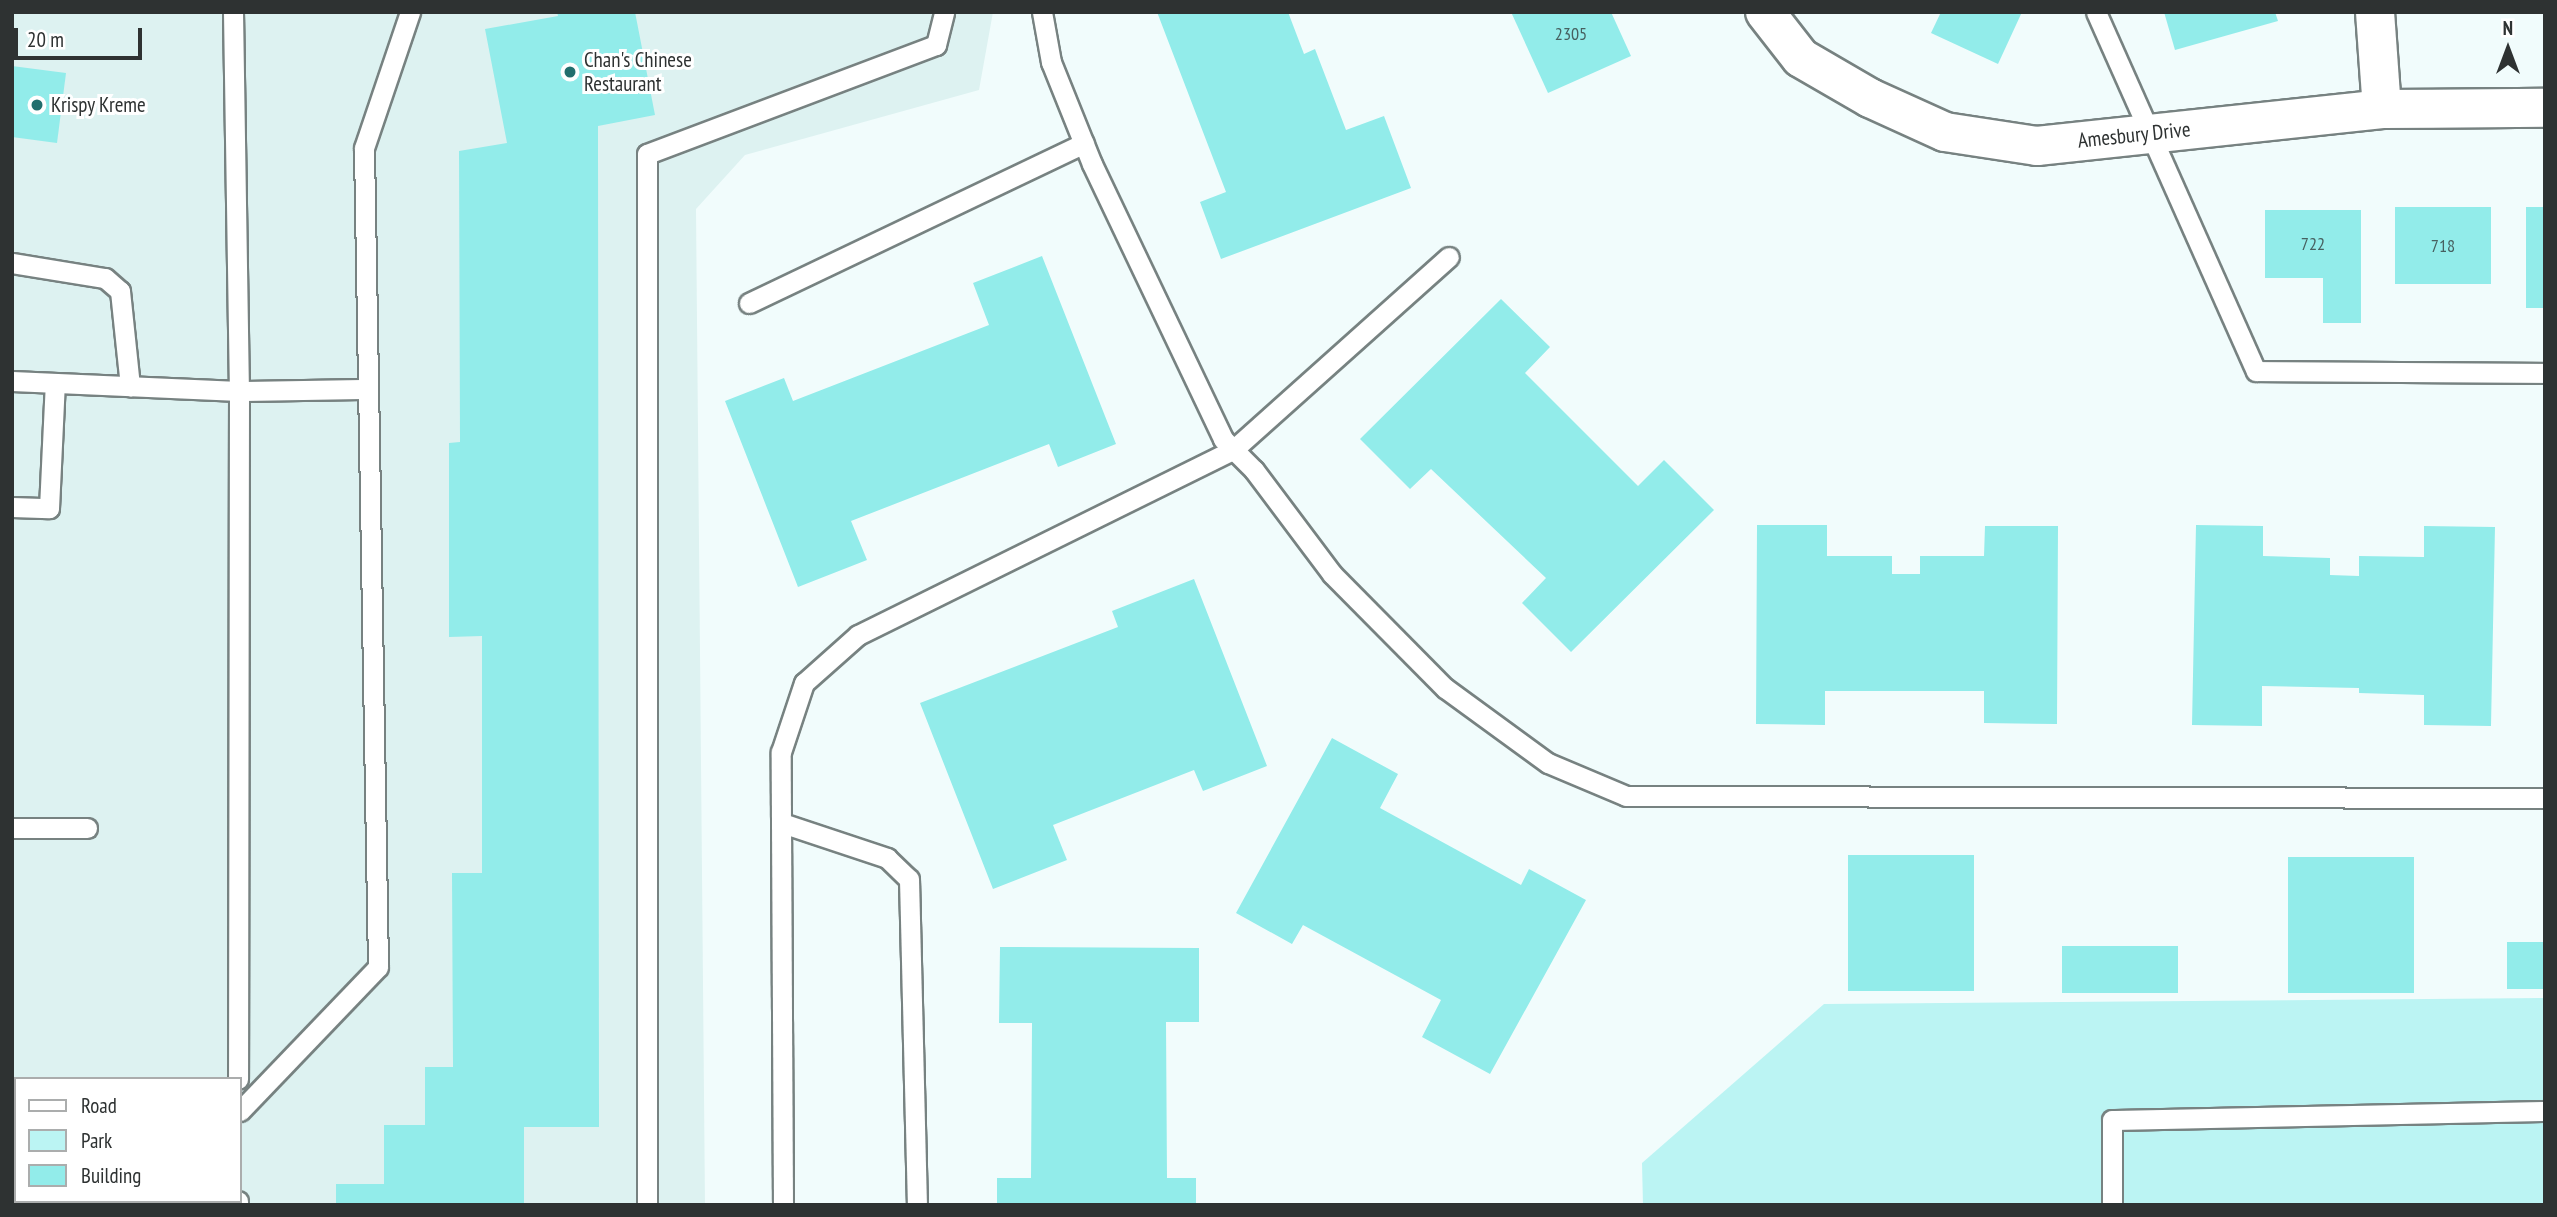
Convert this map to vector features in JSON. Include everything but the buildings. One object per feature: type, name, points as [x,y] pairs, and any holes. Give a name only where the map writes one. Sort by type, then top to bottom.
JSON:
[{"type":"street","name":"Amesbury Drive","points":[[1765,12],[1801,58],[1870,97],[1945,132],[2037,146],[2382,109],[2545,108]]},
{"type":"street","points":[[2375,12],[2382,109]]},
{"type":"lane","points":[[233,12],[239,390],[238,1077]]},
{"type":"lane","points":[[242,1109],[378,967],[364,148],[411,12]]},
{"type":"lane","points":[[648,1205],[648,154],[936,45],[944,12]]},
{"type":"lane","points":[[1041,12],[1051,62],[1084,143],[1223,439],[1234,449],[1332,574],[1446,688],[1548,763],[1626,796],[2545,799]]},
{"type":"lane","points":[[2096,12],[2256,371],[2545,373]]},
{"type":"lane","points":[[749,303],[1084,143]]},
{"type":"lane","points":[[783,1205],[781,752],[804,684],[858,635],[1234,449],[1449,257]]},
{"type":"lane","points":[[12,263],[105,278],[120,291],[130,386]]},
{"type":"lane","points":[[12,381],[239,390],[367,389]]},
{"type":"lane","points":[[12,507],[49,508],[55,383]]},
{"type":"lane","points":[[782,823],[887,858],[909,879],[917,1205]]},
{"type":"lane","points":[[12,828],[87,828]]},
{"type":"lane","points":[[2112,1205],[2112,1121],[2545,1111]]},
{"type":"shaded area","points":[[12,12],[993,12],[979,90],[745,155],[696,209],[705,1205],[12,1205]]},
{"type":"green space","points":[[2545,998],[2545,1205],[1643,1205],[1642,1163],[1824,1004]]},
{"type":"place","name":"Chan's Chinese Restaurant","points":[[570,72]]},
{"type":"place","name":"Krispy Kreme","points":[[37,105]]}]
